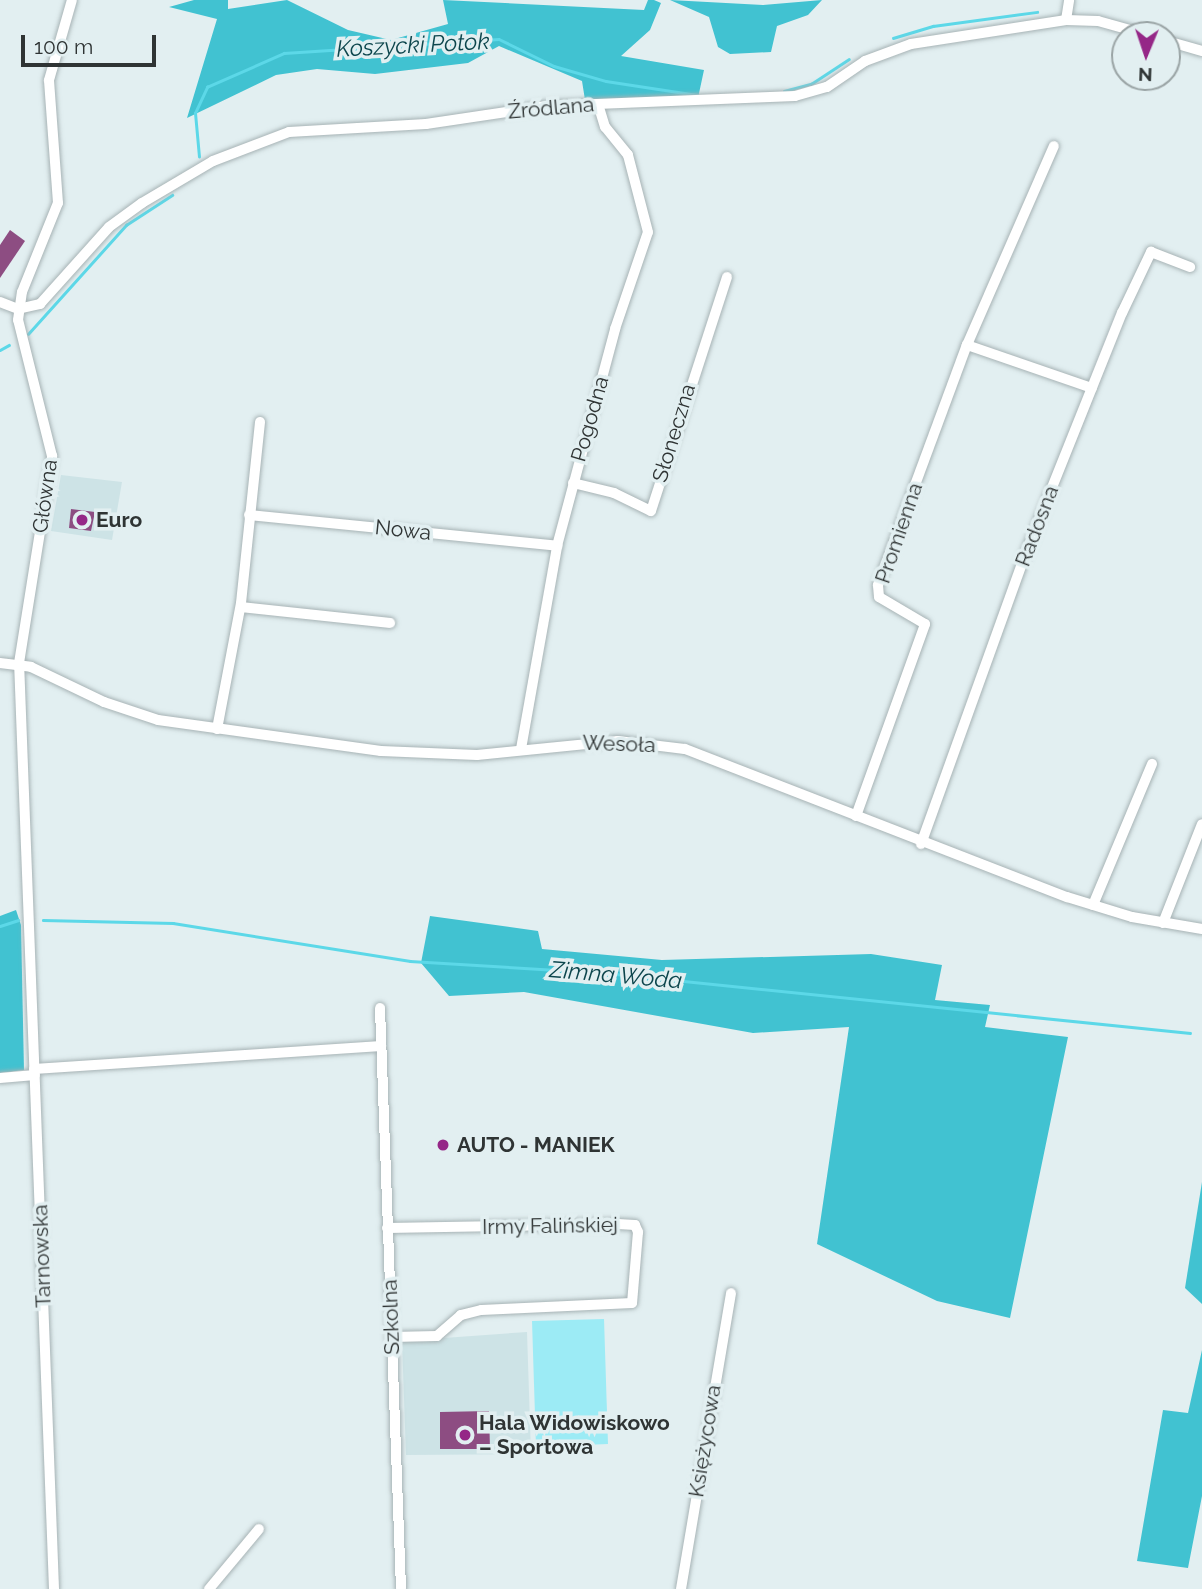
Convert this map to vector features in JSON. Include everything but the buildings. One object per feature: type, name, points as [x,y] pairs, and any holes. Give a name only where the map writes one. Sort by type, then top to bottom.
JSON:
[{"type":"street","name":"Główna","points":[[28,923],[19,663],[52,456],[21,343],[18,309],[58,203],[50,80],[72,0]]},
{"type":"street","points":[[1066,20],[1069,0]]},
{"type":"street","name":"Źródlana","points":[[18,309],[40,304],[109,227],[142,202],[246,146],[289,132],[426,124],[598,104],[795,96],[827,87],[865,61],[911,44],[1066,20],[1098,21],[1111,25]]},
{"type":"street","points":[[1181,45],[1202,51]]},
{"type":"street","name":"Pogodna","points":[[522,749],[557,546],[648,232],[628,155],[605,127],[598,104]]},
{"type":"street","name":"Promienna","points":[[856,816],[925,624],[917,615],[879,597],[878,585],[967,345],[1054,146]]},
{"type":"street","name":"Radosna","points":[[921,844],[1092,387],[1151,252],[1190,267]]},
{"type":"street","name":"Słoneczna","points":[[573,484],[614,493],[650,511],[727,277]]},
{"type":"street","points":[[0,302],[18,309]]},
{"type":"street","points":[[967,345],[1092,387]]},
{"type":"street","points":[[217,729],[241,607],[260,422]]},
{"type":"street","name":"Nowa","points":[[249,514],[557,546]]},
{"type":"street","points":[[241,607],[390,623]]},
{"type":"street","points":[[0,663],[19,663]]},
{"type":"street","name":"Wesoła","points":[[19,663],[104,702],[158,720],[217,729],[435,755],[618,741],[685,749],[921,844],[1093,905],[1163,923],[1202,929]]},
{"type":"street","points":[[1093,905],[1152,764]]},
{"type":"street","points":[[1163,923],[1202,824]]},
{"type":"street","name":"Tarnowska","points":[[28,923],[54,1589]]},
{"type":"street","name":"Szkolna","points":[[380,1008],[401,1589]]},
{"type":"street","points":[[0,1077],[34,1072],[381,1046]]},
{"type":"street","name":"Irmy Falińskiej","points":[[387,1228],[635,1225],[632,1303],[481,1310],[461,1315],[437,1336],[391,1337]]},
{"type":"street","name":"Księżycowa","points":[[681,1589],[731,1293]]},
{"type":"street","points":[[209,1589],[259,1529]]},
{"type":"shaded area","points":[[194,0],[228,0],[228,9],[287,0],[348,30],[391,40],[448,24],[443,0],[644,10],[648,0],[654,0],[661,3],[650,30],[621,56],[704,70],[698,98],[585,100],[582,81],[499,46],[468,63],[375,74],[317,69],[276,75],[187,118],[217,19],[169,7]]},
{"type":"shaded area","points":[[670,0],[763,5],[822,0],[808,15],[777,26],[771,52],[730,54],[718,47],[709,17]]},
{"type":"shaded area","points":[[61,475],[122,482],[112,540],[51,531]]},
{"type":"shaded area","points":[[16,910],[21,925],[24,1070],[0,1073],[0,916]]},
{"type":"shaded area","points":[[430,916],[538,931],[542,949],[662,960],[871,954],[942,965],[935,1000],[990,1005],[985,1027],[1068,1037],[1010,1318],[937,1301],[817,1244],[849,1027],[753,1033],[524,992],[449,996],[421,963]]},
{"type":"shaded area","points":[[1202,1182],[1202,1304],[1185,1288]]},
{"type":"shaded area","points":[[604,1319],[608,1444],[536,1447],[532,1321]]},
{"type":"shaded area","points":[[527,1332],[531,1454],[406,1455],[402,1341]]},
{"type":"shaded area","points":[[1202,1350],[1202,1496],[1188,1568],[1137,1561],[1163,1410],[1188,1413]]},
{"type":"waterway","name":"Koszycki Potok","points":[[893,38],[933,26],[1037,12]]},
{"type":"waterway","name":"Koszycki Potok","points":[[199,157],[195,113],[207,87],[284,53],[499,39],[554,66],[606,81],[697,95]]},
{"type":"waterway","name":"Koszycki Potok","points":[[784,91],[811,84],[849,59]]},
{"type":"waterway","name":"Koszycki Potok","points":[[28,334],[126,225],[172,195]]},
{"type":"waterway","name":"Koszycki Potok","points":[[0,350],[9,345]]},
{"type":"waterway","name":"Zimna Woda","points":[[0,926],[18,920]]},
{"type":"waterway","name":"Zimna Woda","points":[[43,920],[173,923],[410,961],[606,973],[1190,1033]]},
{"type":"place","name":"Euro","points":[[82,520]]},
{"type":"place","name":"AUTO - MANIEK","points":[[443,1145]]},
{"type":"place","name":"Hala Widowiskowo – Sportowa","points":[[465,1435]]}]
